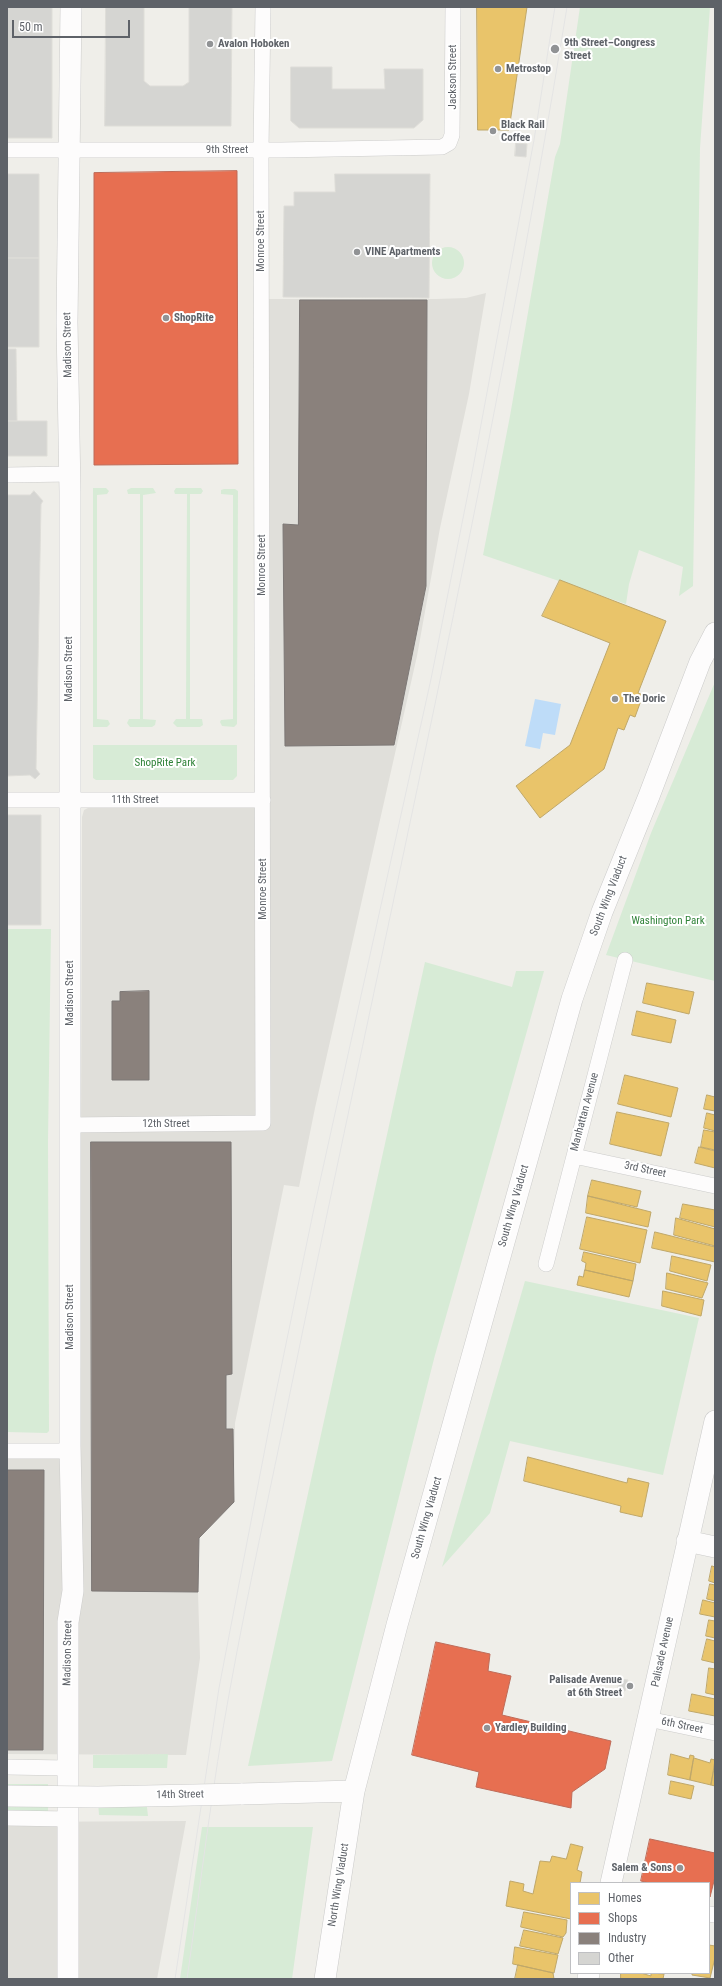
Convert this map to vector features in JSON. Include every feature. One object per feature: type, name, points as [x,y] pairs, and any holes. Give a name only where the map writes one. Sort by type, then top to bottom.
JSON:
[{"type":"main road","name":"Madison Street","points":[[68,1979],[68,1622],[73,1591],[70,1451],[69,1125],[70,474],[68,322],[71,7]]},
{"type":"main road","name":"South Wing Viaduct","points":[[354,1791],[397,1625],[572,999],[602,912],[649,796],[700,662],[715,633]]},
{"type":"main road","name":"Palisade Avenue","points":[[611,1882],[715,1421]]},
{"type":"main road","points":[[687,1541],[715,1547]]},
{"type":"main road","name":"14th Street","points":[[7,1796],[98,1797],[354,1791]]},
{"type":"main road","name":"North Wing Viaduct","points":[[325,1979],[354,1791]]},
{"type":"street","name":"Monroe Street","points":[[263,7],[261,150],[263,1123]]},
{"type":"street","name":"Jackson Street","points":[[446,145],[452,135],[453,7]]},
{"type":"street","name":"9th Street","points":[[7,150],[261,150],[434,148],[446,145]]},
{"type":"street","points":[[7,474],[70,474]]},
{"type":"street","name":"11th Street","points":[[7,800],[263,800]]},
{"type":"street","name":"Manhattan Avenue","points":[[546,1264],[625,960]]},
{"type":"street","name":"12th Street","points":[[69,1125],[263,1123]]},
{"type":"street","name":"3rd Street","points":[[574,1156],[715,1186]]},
{"type":"street","points":[[7,1450],[70,1451]]},
{"type":"street","name":"6th Street","points":[[648,1718],[715,1733]]},
{"type":"street","points":[[7,1767],[67,1768]]},
{"type":"street","points":[[7,1814],[69,1816]]},
{"type":"street","points":[[7,1818],[69,1816]]},
{"type":"shaded area","points":[[486,293],[469,394],[440,528],[417,656],[315,1108],[299,1187],[284,1185],[235,1423],[234,1502],[199,1538],[198,1592],[200,1658],[186,1755],[7,1754],[7,1446],[80,1446],[82,817],[84,810],[90,807],[257,808],[267,299],[436,299],[466,298]]},
{"type":"shaded area","points":[[186,1821],[157,1979],[7,1979],[7,1822]]},
{"type":"green space","points":[[580,7],[710,7],[700,148],[693,586],[679,596],[683,567],[639,550],[629,584],[626,604],[483,555],[510,416],[555,157],[560,144]]},
{"type":"green space","points":[[445,247],[451,247],[460,251],[464,263],[460,275],[451,279],[445,279],[436,275],[432,266],[432,260],[436,251]]},
{"type":"green space","points":[[93,488],[106,488],[109,491],[107,494],[97,495],[97,719],[108,720],[110,724],[107,727],[93,727]]},
{"type":"green space","points":[[131,488],[153,488],[156,493],[143,495],[143,719],[156,720],[155,725],[152,727],[130,727],[127,723],[129,719],[140,719],[140,494],[128,494],[127,490]]},
{"type":"green space","points":[[176,488],[201,488],[203,491],[201,494],[190,494],[190,719],[202,719],[203,725],[200,727],[177,727],[173,723],[176,719],[186,719],[187,494],[175,494],[174,491]]},
{"type":"green space","points":[[235,489],[238,491],[237,724],[234,727],[222,726],[220,722],[221,720],[233,719],[233,495],[221,494],[221,490]]},
{"type":"green space","name":"Washington Park","points":[[715,682],[715,981],[606,955],[651,833]]},
{"type":"green space","name":"ShopRite Park","points":[[93,745],[237,745],[237,776],[233,780],[96,780],[93,778]]},
{"type":"green space","points":[[7,929],[51,929],[48,1141],[49,1431],[47,1433],[7,1432]]},
{"type":"green space","points":[[425,962],[512,987],[516,971],[544,971],[435,1355],[332,1761],[248,1766]]},
{"type":"green space","points":[[525,1281],[699,1318],[663,1475],[510,1441],[490,1513],[442,1567]]},
{"type":"green space","points":[[168,1754],[167,1768],[93,1768],[93,1755]]},
{"type":"green space","points":[[7,1784],[48,1784],[48,1811],[7,1811]]},
{"type":"green space","points":[[146,1799],[148,1816],[99,1815],[98,1801]]},
{"type":"green space","points":[[202,1827],[313,1827],[292,1979],[180,1979]]},
{"type":"water","points":[[535,699],[561,704],[555,735],[543,733],[540,749],[525,746]]},
{"type":"building: Homes","name":"Metrostop","points":[[477,7],[527,7],[509,130],[478,130]]},
{"type":"building: Homes","name":"The Doric","points":[[560,580],[666,621],[638,693],[643,695],[635,717],[630,715],[624,730],[618,728],[604,769],[540,818],[516,786],[570,745],[610,643],[542,616]]},
{"type":"building: Homes","points":[[647,983],[694,992],[689,1014],[643,1003]]},
{"type":"building: Homes","points":[[637,1011],[676,1020],[671,1043],[632,1035]]},
{"type":"building: Homes","points":[[625,1075],[678,1088],[671,1117],[618,1104]]},
{"type":"building: Homes","points":[[707,1095],[715,1097],[715,1111],[704,1109]]},
{"type":"building: Homes","points":[[617,1112],[669,1123],[661,1156],[610,1144]]},
{"type":"building: Homes","points":[[707,1113],[715,1115],[715,1131],[704,1128]]},
{"type":"building: Homes","points":[[704,1130],[715,1132],[715,1150],[701,1147]]},
{"type":"building: Homes","points":[[699,1147],[715,1151],[715,1168],[695,1163]]},
{"type":"building: Homes","points":[[592,1180],[641,1191],[637,1207],[588,1196]]},
{"type":"building: Homes","points":[[588,1196],[651,1212],[648,1227],[586,1213]]},
{"type":"building: Homes","points":[[683,1204],[715,1210],[715,1227],[680,1218]]},
{"type":"building: Homes","points":[[587,1217],[647,1230],[640,1263],[580,1249]]},
{"type":"building: Homes","points":[[676,1218],[715,1229],[715,1246],[674,1235]]},
{"type":"building: Homes","points":[[655,1232],[715,1247],[715,1262],[652,1248]]},
{"type":"building: Homes","points":[[584,1252],[636,1264],[633,1281],[585,1270],[586,1263],[582,1261]]},
{"type":"building: Homes","points":[[672,1256],[711,1265],[707,1281],[670,1271]]},
{"type":"building: Homes","points":[[585,1270],[633,1281],[629,1297],[577,1285],[579,1276],[583,1277]]},
{"type":"building: Homes","points":[[667,1273],[708,1283],[702,1298],[666,1289]]},
{"type":"building: Homes","points":[[663,1291],[704,1300],[701,1316],[662,1306]]},
{"type":"building: Homes","points":[[528,1457],[627,1483],[628,1478],[649,1483],[642,1517],[620,1512],[621,1506],[524,1481]]},
{"type":"building: Homes","points":[[712,1566],[715,1567],[715,1583],[709,1581]]},
{"type":"building: Homes","points":[[710,1584],[715,1585],[715,1601],[707,1599]]},
{"type":"building: Homes","points":[[703,1600],[715,1603],[715,1617],[700,1614]]},
{"type":"building: Homes","points":[[709,1620],[715,1621],[715,1638],[706,1636]]},
{"type":"building: Homes","points":[[707,1639],[715,1641],[715,1663],[702,1660]]},
{"type":"building: Homes","points":[[709,1668],[715,1669],[715,1695],[706,1693]]},
{"type":"building: Homes","points":[[692,1694],[715,1699],[715,1716],[689,1711]]},
{"type":"building: Homes","points":[[671,1754],[689,1759],[690,1755],[694,1756],[690,1780],[668,1775]]},
{"type":"building: Homes","points":[[694,1758],[710,1763],[711,1759],[715,1760],[711,1785],[690,1780]]},
{"type":"building: Homes","points":[[715,1765],[715,1786],[711,1785]]},
{"type":"building: Homes","points":[[671,1781],[694,1786],[691,1799],[669,1794]]},
{"type":"building: Homes","points":[[571,1844],[583,1847],[577,1870],[582,1872],[580,1882],[570,1882],[570,1919],[506,1906],[510,1881],[524,1884],[523,1891],[533,1894],[540,1861],[550,1862],[552,1856],[566,1859]]},
{"type":"building: Homes","points":[[524,1912],[567,1920],[566,1933],[563,1937],[521,1927]]},
{"type":"building: Homes","points":[[524,1930],[563,1938],[558,1954],[520,1946]]},
{"type":"building: Homes","points":[[710,1945],[715,1946],[715,1958],[710,1978],[692,1975],[710,1974]]},
{"type":"building: Homes","points":[[515,1947],[558,1955],[554,1973],[513,1964]]},
{"type":"building: Homes","points":[[518,1965],[553,1973],[554,1979],[515,1979]]},
{"type":"building: Homes","points":[[621,1974],[644,1974],[651,1976],[651,1974],[664,1974],[663,1979],[621,1979]]},
{"type":"building: Shops","name":"ShopRite","points":[[237,171],[238,464],[94,465],[94,173]]},
{"type":"building: Shops","name":"Yardley Building","points":[[436,1642],[490,1654],[488,1671],[511,1676],[502,1715],[611,1741],[605,1769],[572,1792],[571,1808],[476,1787],[479,1772],[412,1755]]},
{"type":"building: Shops","name":"Salem & Sons","points":[[650,1839],[715,1853],[715,1877],[710,1897],[710,1882],[641,1881]]},
{"type":"building: Industry","points":[[300,300],[427,300],[426,586],[394,745],[285,746],[283,524],[298,525]]},
{"type":"building: Industry","points":[[149,991],[149,1080],[112,1080],[112,1001],[120,1001],[120,992]]},
{"type":"building: Industry","points":[[91,1142],[231,1142],[232,1374],[226,1375],[226,1429],[233,1429],[234,1502],[199,1538],[198,1592],[92,1591]]},
{"type":"building: Industry","points":[[7,1470],[44,1470],[43,1750],[7,1750]]},
{"type":"building: Other","points":[[7,7],[52,7],[52,138],[7,138]]},
{"type":"building: Other","name":"Avalon Hoboken","points":[[106,7],[144,7],[144,81],[150,86],[183,86],[189,82],[189,7],[232,7],[231,126],[105,126]]},
{"type":"building: Other","points":[[291,67],[332,67],[332,89],[385,89],[384,69],[423,69],[423,120],[414,128],[299,128],[291,121]]},
{"type":"building: Other","points":[[516,143],[527,144],[526,157],[515,156]]},
{"type":"building: Other","points":[[7,174],[39,174],[39,258],[7,258]]},
{"type":"building: Other","name":"VINE Apartments","points":[[335,174],[430,174],[429,298],[283,297],[284,206],[294,206],[294,192],[335,192]]},
{"type":"building: Other","points":[[7,258],[39,258],[39,347],[7,347]]},
{"type":"building: Other","points":[[7,349],[16,349],[17,421],[7,421]]},
{"type":"building: Other","points":[[7,421],[47,421],[47,456],[7,456]]},
{"type":"building: Other","points":[[34,491],[43,501],[41,504],[36,769],[40,774],[35,779],[30,775],[7,776],[7,495],[30,495]]},
{"type":"building: Other","points":[[7,815],[41,815],[41,925],[7,925]]},
{"type":"building: Other","points":[[620,1679],[628,1680],[625,1691],[618,1689]]},
{"type":"tram line","points":[[175,1979],[219,1688],[273,1407],[313,1213],[431,679],[472,473],[534,140],[555,7]]},
{"type":"tram line","points":[[187,1979],[218,1762],[237,1652],[471,528],[505,355],[567,7]]},
{"type":"place","name":"Avalon Hoboken","points":[[210,44]]},
{"type":"place","name":"9th Street–Congress Street","points":[[555,49]]},
{"type":"place","name":"Metrostop","points":[[498,69]]},
{"type":"place","name":"Black Rail Coffee","points":[[493,131]]},
{"type":"place","name":"VINE Apartments","points":[[357,252]]},
{"type":"place","name":"ShopRite","points":[[166,318]]},
{"type":"place","name":"The Doric","points":[[615,699]]},
{"type":"place","name":"Palisade Avenue at 6th Street","points":[[630,1686]]},
{"type":"place","name":"Yardley Building","points":[[487,1728]]},
{"type":"place","name":"Salem & Sons","points":[[680,1868]]}]
